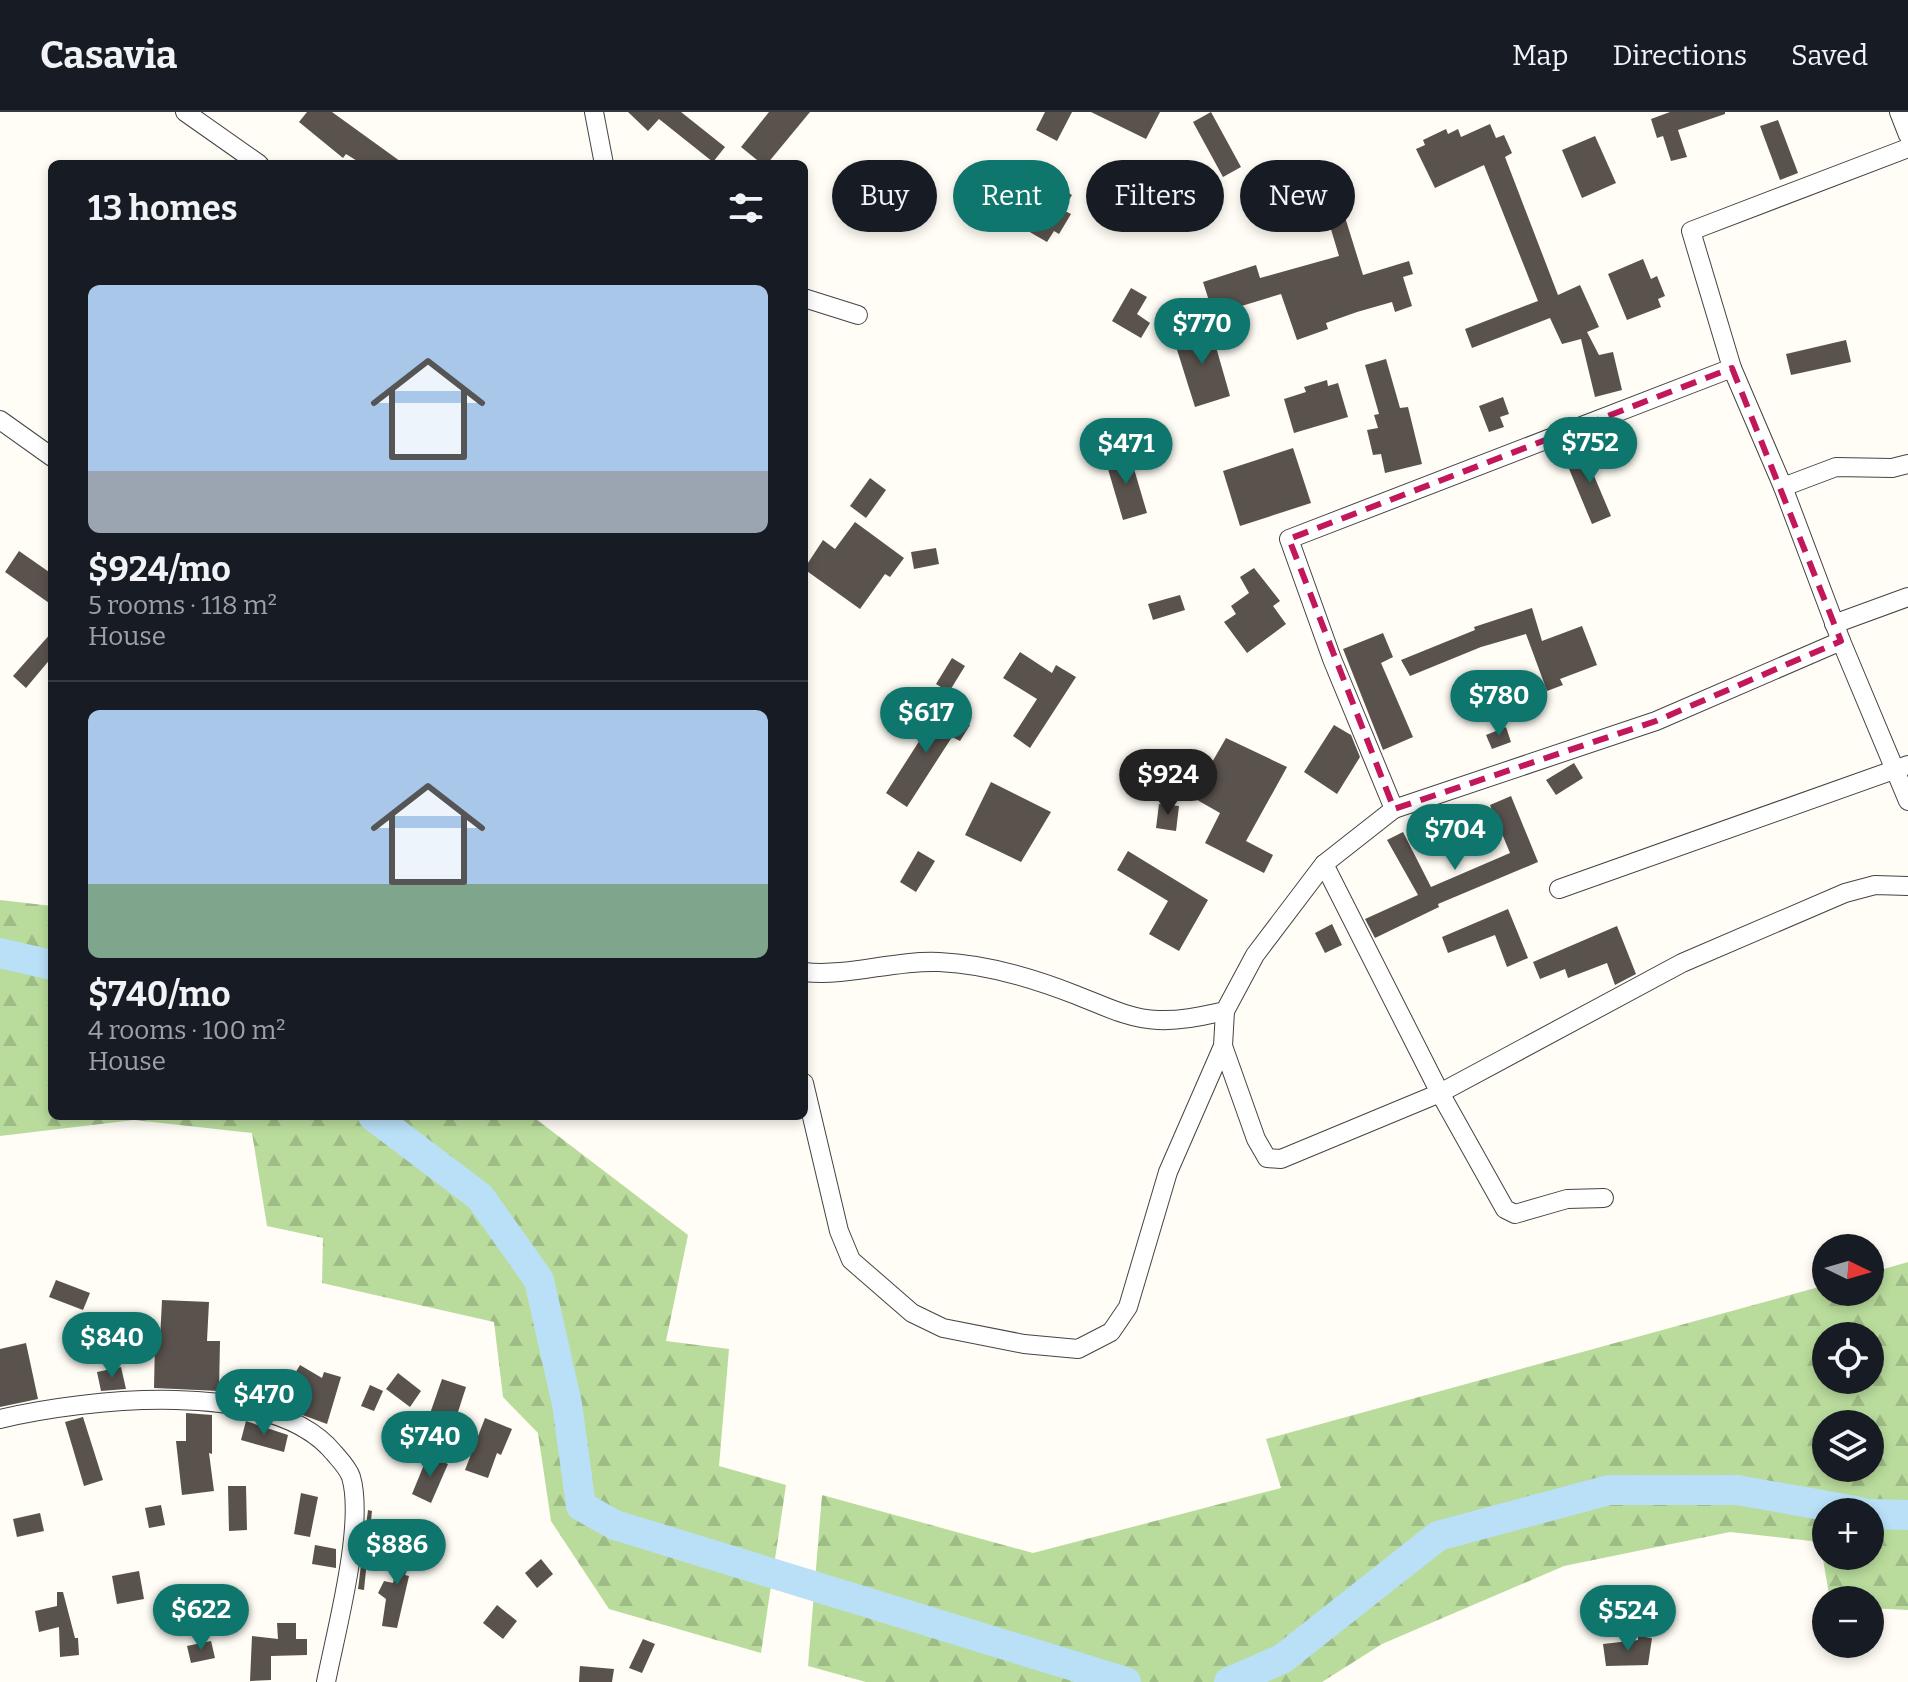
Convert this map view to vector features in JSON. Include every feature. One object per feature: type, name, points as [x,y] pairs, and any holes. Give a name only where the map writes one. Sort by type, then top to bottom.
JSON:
[{"type":"street","points":[[185,112],[253,160]]},
{"type":"street","points":[[594,112],[603,160]]},
{"type":"street","points":[[1899,112],[1908,135]]},
{"type":"street","points":[[1908,148],[1691,231],[1732,368],[1783,487],[1841,641],[1902,767],[1908,801]]},
{"type":"street","points":[[808,299],[858,315]]},
{"type":"street","points":[[1394,809],[1332,659],[1289,539],[1732,368]]},
{"type":"street","points":[[0,420],[48,454]]},
{"type":"street","points":[[1783,487],[1836,467],[1892,468],[1908,464]]},
{"type":"street","points":[[1834,624],[1908,597]]},
{"type":"street","points":[[808,1100],[839,1231],[851,1260],[912,1313],[943,1328],[1010,1342],[1078,1349],[1111,1332],[1128,1307],[1168,1172],[1223,1046],[1225,1011],[1255,955],[1324,864],[1394,809],[1656,721],[1841,641]]},
{"type":"street","points":[[1559,889],[1902,767]]},
{"type":"street","points":[[1324,864],[1440,1093],[1505,1209],[1515,1214],[1567,1199],[1604,1198]]},
{"type":"street","points":[[1223,1046],[1256,1139],[1267,1158],[1281,1159],[1440,1093],[1682,963],[1845,893],[1875,885],[1908,886]]},
{"type":"street","points":[[808,973],[826,975],[902,963],[940,962],[1026,977],[1118,1012],[1155,1020],[1190,1019],[1225,1011]]},
{"type":"street","points":[[0,1419],[39,1410],[111,1404],[234,1402],[275,1415],[307,1430],[328,1446],[350,1473],[355,1498],[341,1609],[326,1682]]},
{"type":"highlighted area","points":[[1732,368],[1841,641],[1656,721],[1394,809],[1289,539]]},
{"type":"green space","points":[[0,900],[48,906],[48,1120],[134,1120],[0,1136]]},
{"type":"green space","points":[[134,1120],[537,1120],[688,1235],[666,1341],[729,1349],[719,1466],[786,1485],[761,1653],[609,1609],[551,1521],[538,1433],[503,1397],[494,1322],[322,1283],[323,1238],[267,1226],[252,1133]]},
{"type":"green space","points":[[1908,1262],[1908,1610],[1884,1609],[1884,1586],[1828,1586],[1825,1570],[1884,1570],[1884,1498],[1812,1498],[1812,1541],[1730,1532],[1564,1566],[1382,1644],[1322,1682],[866,1682],[808,1666],[822,1495],[1033,1553],[1281,1488],[1266,1439],[1812,1289],[1812,1306],[1884,1306],[1884,1269]]},
{"type":"building","points":[[307,112],[332,112],[398,160],[356,160],[346,154],[343,158],[299,122]]},
{"type":"building","points":[[628,112],[681,112],[725,147],[715,160],[710,160],[659,119],[648,131]]},
{"type":"building","points":[[769,112],[810,112],[770,160],[757,160],[741,147]]},
{"type":"building","points":[[1045,112],[1072,112],[1057,141],[1036,130]]},
{"type":"building","points":[[1091,112],[1160,112],[1146,139]]},
{"type":"building","points":[[1211,112],[1240,168],[1224,176],[1224,160],[1214,160],[1193,122]]},
{"type":"building","points":[[1670,112],[1725,114],[1678,130],[1687,157],[1671,161],[1663,136],[1657,138],[1651,119]]},
{"type":"building","points":[[1778,120],[1798,173],[1780,180],[1760,126]]},
{"type":"building","points":[[1490,124],[1496,138],[1504,135],[1512,153],[1505,157],[1558,295],[1580,285],[1599,327],[1587,332],[1599,355],[1613,352],[1622,390],[1595,397],[1581,339],[1562,344],[1550,318],[1472,348],[1465,329],[1538,301],[1484,165],[1435,188],[1416,149],[1425,145],[1423,140],[1446,129],[1448,134],[1458,129],[1461,137]]},
{"type":"building","points":[[1595,136],[1616,183],[1582,198],[1562,150]]},
{"type":"building","points":[[1030,232],[1053,232],[1047,242]]},
{"type":"building","points":[[1332,232],[1350,232],[1363,275],[1409,261],[1413,274],[1403,277],[1412,306],[1395,312],[1392,302],[1357,312],[1326,323],[1328,329],[1297,340],[1281,294],[1225,311],[1212,310],[1203,282],[1256,265],[1260,278],[1339,256]]},
{"type":"building","points":[[1643,259],[1651,279],[1657,276],[1665,296],[1658,299],[1661,307],[1627,320],[1608,274]]},
{"type":"building","points":[[1131,288],[1147,297],[1137,314],[1150,323],[1141,338],[1112,321]]},
{"type":"building","points":[[1210,326],[1230,396],[1195,407],[1173,337]]},
{"type":"building","points":[[1846,340],[1851,362],[1791,375],[1786,354]]},
{"type":"building","points":[[1386,359],[1400,408],[1408,407],[1422,464],[1385,473],[1381,454],[1373,455],[1367,430],[1378,428],[1374,415],[1379,414],[1365,365]]},
{"type":"building","points":[[1327,380],[1328,386],[1338,383],[1348,417],[1294,433],[1284,399],[1306,392],[1304,387]]},
{"type":"building","points":[[1503,397],[1509,414],[1500,417],[1504,427],[1489,432],[1479,406]]},
{"type":"building","points":[[1293,448],[1311,503],[1240,526],[1223,471]]},
{"type":"building","points":[[1601,450],[1607,464],[1592,471],[1611,516],[1592,524],[1567,464]]},
{"type":"building","points":[[1129,452],[1147,513],[1123,520],[1105,459]]},
{"type":"building","points":[[870,478],[886,490],[866,518],[850,506]]},
{"type":"building","points":[[855,522],[904,558],[890,577],[885,574],[860,609],[808,572],[808,563],[823,540],[835,549]]},
{"type":"building","points":[[936,548],[939,564],[914,569],[911,552]]},
{"type":"building","points":[[19,551],[48,571],[48,602],[5,572]]},
{"type":"building","points":[[1254,568],[1280,601],[1273,606],[1286,624],[1247,653],[1224,622],[1236,614],[1231,606],[1249,593],[1240,577]]},
{"type":"building","points":[[1180,595],[1185,610],[1153,620],[1148,604]]},
{"type":"building","points":[[1532,608],[1542,641],[1582,626],[1597,665],[1560,679],[1563,685],[1547,691],[1526,634],[1481,647],[1410,676],[1401,660],[1475,630],[1474,627]]},
{"type":"building","points":[[1383,633],[1393,657],[1381,663],[1413,737],[1383,750],[1343,649]]},
{"type":"building","points":[[48,637],[48,662],[26,688],[13,676]]},
{"type":"building","points":[[1020,652],[1052,673],[1056,665],[1076,677],[1030,748],[1013,736],[1037,699],[1003,678]]},
{"type":"building","points":[[952,658],[965,666],[949,692],[936,684]]},
{"type":"building","points":[[941,707],[970,725],[960,741],[952,737],[907,807],[886,793]]},
{"type":"building","points":[[1334,725],[1351,735],[1360,757],[1337,794],[1304,772]]},
{"type":"building","points":[[1506,727],[1511,742],[1492,749],[1486,735]]},
{"type":"building","points":[[1226,738],[1287,767],[1246,841],[1273,855],[1264,873],[1205,843],[1220,813],[1192,797]]},
{"type":"building","points":[[1574,763],[1583,778],[1556,795],[1546,780]]},
{"type":"building","points":[[991,782],[1051,812],[1021,862],[965,835]]},
{"type":"building","points":[[1511,796],[1538,862],[1438,904],[1439,907],[1375,938],[1365,919],[1418,895],[1387,840],[1403,832],[1431,887],[1510,853],[1490,805]]},
{"type":"building","points":[[1159,804],[1179,806],[1176,831],[1156,828]]},
{"type":"building","points":[[918,851],[935,861],[916,892],[900,882]]},
{"type":"building","points":[[1128,851],[1208,900],[1179,951],[1149,934],[1168,901],[1117,870]]},
{"type":"building","points":[[1508,909],[1528,958],[1507,967],[1495,935],[1448,953],[1442,937]]},
{"type":"building","points":[[1332,924],[1342,945],[1325,953],[1315,933]]},
{"type":"building","points":[[1617,926],[1636,974],[1615,985],[1607,963],[1568,978],[1565,969],[1540,979],[1533,962]]},
{"type":"building","points":[[56,1280],[90,1293],[83,1310],[49,1297]]},
{"type":"building","points":[[162,1300],[209,1302],[207,1341],[220,1341],[219,1391],[154,1388],[155,1340],[160,1340]]},
{"type":"building","points":[[26,1343],[38,1399],[0,1407],[0,1349]]},
{"type":"building","points":[[300,1365],[322,1378],[324,1372],[341,1377],[327,1424],[253,1397],[254,1389],[283,1393]]},
{"type":"building","points":[[121,1367],[126,1389],[101,1391],[97,1372]]},
{"type":"building","points":[[398,1373],[421,1391],[410,1407],[386,1389]]},
{"type":"building","points":[[442,1379],[466,1387],[450,1437],[425,1428]]},
{"type":"building","points":[[370,1385],[383,1391],[374,1411],[361,1406]]},
{"type":"building","points":[[186,1413],[212,1415],[212,1454],[209,1453],[214,1491],[182,1495],[176,1441],[186,1441]]},
{"type":"building","points":[[83,1417],[103,1480],[84,1486],[65,1422]]},
{"type":"building","points":[[485,1418],[512,1429],[501,1455],[497,1453],[488,1478],[465,1470]]},
{"type":"building","points":[[246,1421],[288,1435],[284,1452],[241,1440]]},
{"type":"building","points":[[428,1455],[448,1464],[431,1503],[412,1494]]},
{"type":"building","points":[[228,1486],[246,1486],[247,1530],[229,1531]]},
{"type":"building","points":[[301,1493],[318,1497],[310,1537],[294,1534]]},
{"type":"building","points":[[161,1505],[165,1525],[149,1528],[145,1508]]},
{"type":"building","points":[[368,1510],[372,1511],[364,1590],[358,1589]]},
{"type":"building","points":[[40,1513],[44,1531],[17,1537],[13,1519]]},
{"type":"building","points":[[401,1542],[417,1549],[405,1575],[409,1576],[397,1628],[382,1626],[386,1599],[378,1593],[384,1581],[393,1583],[399,1556],[396,1554]]},
{"type":"building","points":[[315,1545],[336,1549],[336,1568],[312,1564]]},
{"type":"building","points":[[541,1559],[553,1574],[537,1588],[525,1573]]},
{"type":"building","points":[[139,1571],[144,1599],[117,1604],[112,1576]]},
{"type":"building","points":[[57,1592],[63,1592],[75,1638],[78,1638],[79,1655],[60,1657],[59,1627],[39,1632],[35,1611],[57,1606]]},
{"type":"building","points":[[204,1597],[210,1621],[196,1624],[190,1601]]},
{"type":"building","points":[[497,1605],[517,1621],[503,1639],[483,1623]]},
{"type":"building","points":[[277,1623],[296,1623],[296,1639],[307,1639],[307,1655],[271,1656],[271,1680],[250,1681],[252,1636],[278,1639]]},
{"type":"building","points":[[1638,1636],[1652,1638],[1648,1665],[1606,1666],[1603,1644],[1638,1640]]},
{"type":"building","points":[[643,1639],[655,1644],[642,1673],[629,1668]]},
{"type":"building","points":[[211,1641],[215,1658],[191,1663],[187,1646]]},
{"type":"building","points":[[580,1666],[614,1669],[612,1682],[579,1682]]},
{"type":"waterway","points":[[0,953],[48,964]]},
{"type":"waterway","points":[[378,1120],[480,1197],[539,1280],[567,1404],[581,1506],[615,1525],[1126,1682]]},
{"type":"waterway","points":[[1229,1682],[1282,1659],[1438,1536],[1609,1490],[1737,1490],[1812,1503]]},
{"type":"waterway","points":[[1884,1514],[1908,1515]]}]
